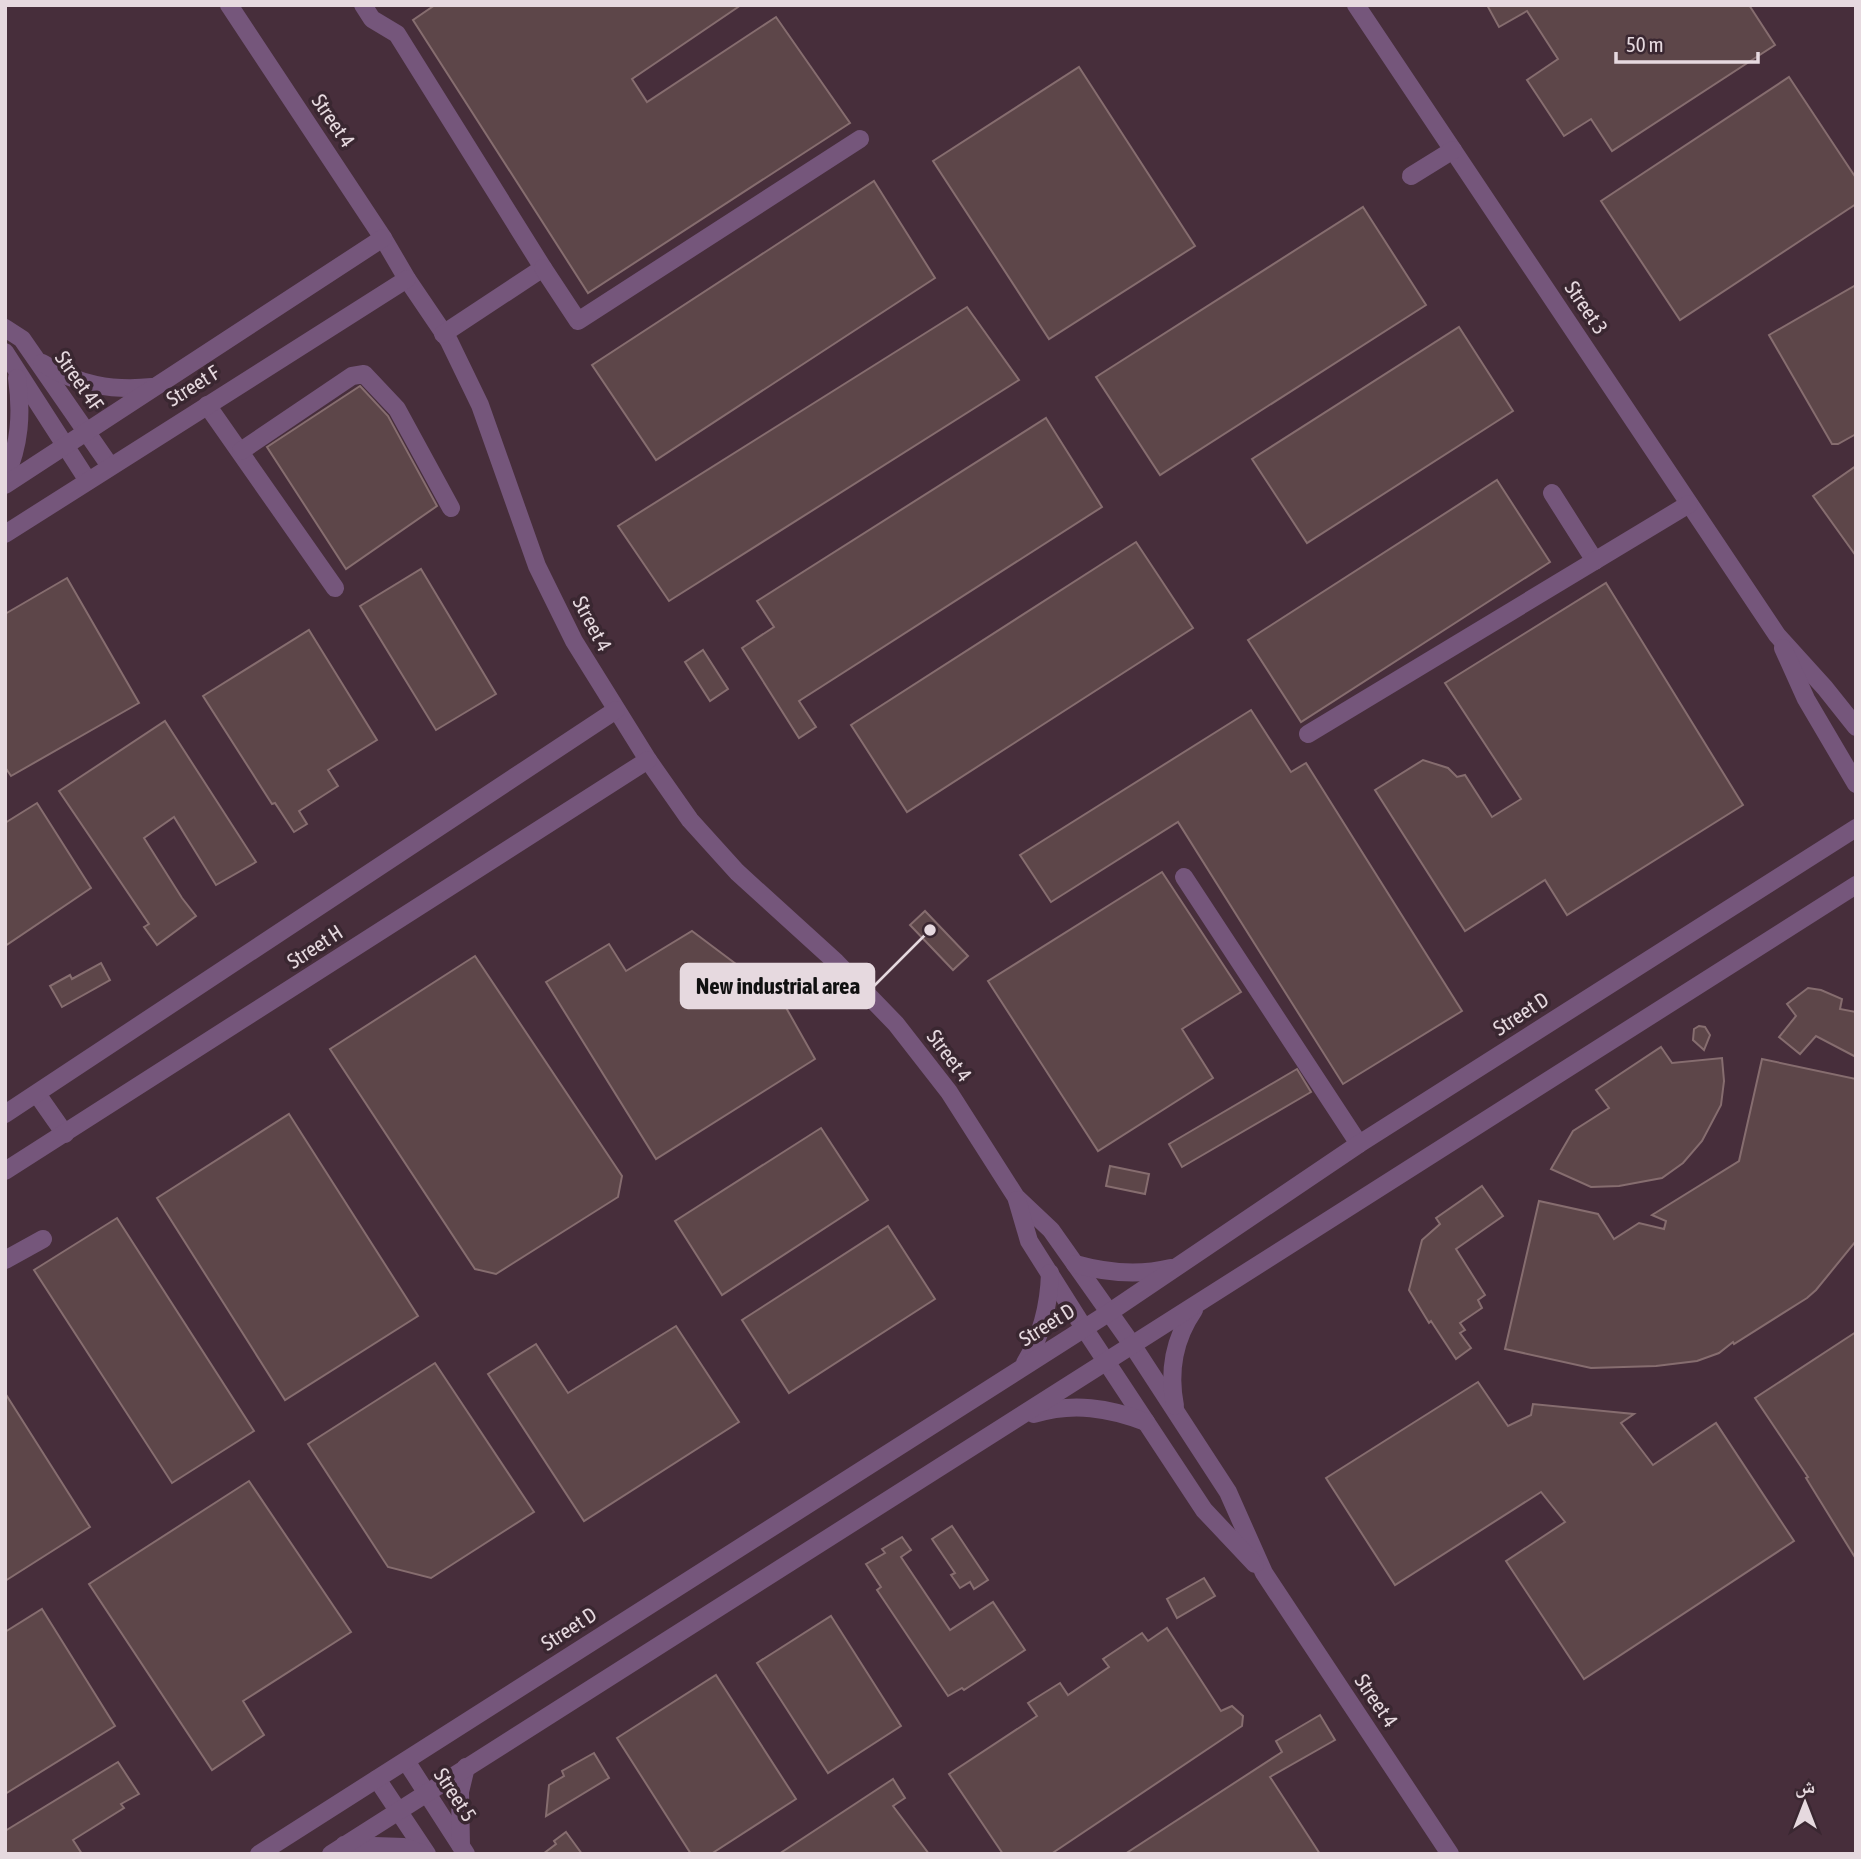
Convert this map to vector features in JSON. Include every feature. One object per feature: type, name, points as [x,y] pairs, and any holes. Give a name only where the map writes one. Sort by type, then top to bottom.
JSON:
[{"type":"street","name":"Street 4","points":[[229,5],[443,334],[480,405],[537,566],[574,641],[648,760],[690,820],[737,872],[836,962],[895,1024],[949,1092],[1016,1197],[1051,1230],[1133,1346],[1228,1492],[1264,1573],[1450,1854]]},
{"type":"street","points":[[363,5],[372,19],[397,34],[578,321],[860,139]]},
{"type":"street","name":"Street 3","points":[[1356,5],[1777,635],[1856,727]]},
{"type":"street","points":[[1411,176],[1452,150]]},
{"type":"street","name":"Street F","points":[[5,485],[383,238]]},
{"type":"street","points":[[443,334],[543,268]]},
{"type":"street","name":"Street F","points":[[5,534],[407,279]]},
{"type":"street","name":"Street 4F","points":[[5,328],[22,339],[110,466]]},
{"type":"street","points":[[5,352],[88,481]]},
{"type":"street","points":[[35,359],[63,376],[94,386],[127,390],[159,386]]},
{"type":"street","points":[[5,478],[13,461],[19,433],[20,403],[16,371]]},
{"type":"street","points":[[241,451],[352,376],[364,374],[397,410],[452,508]]},
{"type":"street","points":[[207,405],[335,588]]},
{"type":"street","points":[[1552,493],[1595,561]]},
{"type":"street","points":[[1308,734],[1689,504]]},
{"type":"street","name":"Street 3","points":[[1777,635],[1806,699],[1856,784]]},
{"type":"street","name":"Street H","points":[[5,1114],[616,710]]},
{"type":"street","name":"Street H","points":[[5,1171],[648,760]]},
{"type":"street","name":"Street D","points":[[259,1854],[1110,1312],[1360,1144],[1856,828]]},
{"type":"street","points":[[1184,877],[1360,1144]]},
{"type":"street","points":[[338,1849],[1197,1306],[1856,885]]},
{"type":"street","points":[[37,1094],[65,1134]]},
{"type":"street","name":"Street 4","points":[[1016,1197],[1029,1241],[1204,1510],[1264,1573]]},
{"type":"street","points":[[5,1260],[43,1239]]},
{"type":"street","points":[[1075,1264],[1107,1271],[1139,1273],[1181,1265]]},
{"type":"street","points":[[1024,1366],[1034,1349],[1046,1312],[1049,1273]]},
{"type":"street","points":[[1176,1412],[1171,1368],[1180,1335],[1197,1306]]},
{"type":"street","points":[[1018,1419],[1067,1407],[1094,1407],[1121,1412],[1146,1422]]},
{"type":"street","name":"Street 5","points":[[406,1760],[464,1850]]},
{"type":"street","points":[[464,1850],[460,1792],[466,1767]]},
{"type":"street","points":[[377,1779],[425,1854]]},
{"type":"street","points":[[338,1849],[391,1846],[425,1854]]},
{"type":"shaded area","points":[[5,5],[1856,5],[1856,1854],[5,1854]]},
{"type":"building","points":[[435,5],[741,5],[632,79],[647,102],[776,17],[850,123],[588,293],[413,20]]},
{"type":"building","points":[[1487,5],[1749,5],[1775,45],[1612,151],[1591,119],[1564,136],[1527,80],[1558,59],[1527,11],[1499,27]]},
{"type":"building","points":[[1079,67],[1195,246],[1049,339],[933,161]]},
{"type":"building","points":[[1789,77],[1856,178],[1856,204],[1680,320],[1601,201]]},
{"type":"building","points":[[874,181],[935,278],[656,460],[592,365]]},
{"type":"building","points":[[1363,207],[1426,305],[1160,475],[1096,377]]},
{"type":"building","points":[[1856,285],[1856,434],[1838,444],[1832,444],[1769,335]]},
{"type":"building","points":[[967,307],[1019,380],[669,601],[618,526]]},
{"type":"building","points":[[1459,327],[1513,411],[1307,543],[1252,459]]},
{"type":"building","points":[[360,386],[388,416],[437,506],[346,569],[267,447]]},
{"type":"building","points":[[1046,418],[1102,507],[799,701],[816,727],[799,738],[742,648],[774,627],[757,601]]},
{"type":"building","points":[[1856,466],[1856,556],[1813,496]]},
{"type":"building","points":[[1497,480],[1550,562],[1301,722],[1248,640]]},
{"type":"building","points":[[1136,542],[1193,628],[907,812],[851,725]]},
{"type":"building","points":[[421,569],[496,694],[436,730],[360,606]]},
{"type":"building","points":[[67,578],[139,703],[11,776],[5,767],[5,614]]},
{"type":"building","points":[[1606,583],[1743,805],[1567,915],[1545,880],[1465,931],[1375,790],[1423,760],[1448,768],[1457,777],[1465,775],[1492,817],[1521,799],[1445,683]]},
{"type":"building","points":[[309,630],[377,740],[328,770],[338,786],[299,811],[307,824],[294,832],[275,803],[272,804],[203,696]]},
{"type":"building","points":[[703,650],[728,689],[710,701],[685,662]]},
{"type":"building","points":[[1251,710],[1291,772],[1306,763],[1462,1011],[1343,1084],[1178,822],[1051,902],[1020,855]]},
{"type":"building","points":[[165,721],[256,862],[216,885],[174,817],[144,838],[196,916],[157,945],[144,927],[149,924],[59,791]]},
{"type":"building","points":[[37,803],[91,888],[5,946],[5,823]]},
{"type":"building","points":[[1162,872],[1241,992],[1182,1029],[1213,1078],[1098,1151],[988,981]]},
{"type":"building","points":[[925,911],[968,956],[953,970],[910,925]]},
{"type":"building","points":[[692,931],[780,997],[815,1059],[656,1159],[546,982],[609,944],[626,971]]},
{"type":"building","points":[[475,956],[622,1176],[618,1197],[496,1274],[475,1269],[330,1049]]},
{"type":"building","points":[[101,963],[110,980],[62,1007],[50,986],[70,975],[72,979]]},
{"type":"building","points":[[1808,988],[1842,999],[1840,1009],[1856,1012],[1856,1057],[1816,1036],[1800,1054],[1779,1037],[1796,1016],[1787,1004]]},
{"type":"building","points":[[1705,1027],[1710,1035],[1704,1050],[1693,1040],[1694,1029]]},
{"type":"building","points":[[1661,1047],[1672,1063],[1722,1058],[1724,1081],[1721,1105],[1702,1141],[1683,1163],[1662,1178],[1619,1186],[1591,1187],[1551,1169],[1573,1131],[1609,1108],[1596,1090]]},
{"type":"building","points":[[1762,1059],[1856,1079],[1856,1241],[1816,1290],[1719,1353],[1697,1361],[1656,1366],[1591,1368],[1505,1349],[1539,1201],[1598,1214],[1614,1239],[1639,1223],[1664,1229],[1666,1221],[1652,1215],[1739,1161]]},
{"type":"building","points":[[1297,1069],[1311,1092],[1182,1167],[1169,1144]]},
{"type":"building","points":[[289,1114],[418,1316],[285,1400],[157,1198]]},
{"type":"building","points":[[821,1128],[868,1200],[722,1295],[675,1221]]},
{"type":"building","points":[[1110,1166],[1149,1174],[1145,1194],[1106,1186]]},
{"type":"building","points":[[1482,1186],[1503,1216],[1456,1249],[1485,1295],[1478,1300],[1482,1308],[1460,1323],[1465,1330],[1460,1333],[1471,1348],[1456,1359],[1409,1290],[1422,1240],[1440,1224],[1436,1218]]},
{"type":"building","points":[[117,1218],[254,1431],[172,1483],[34,1270]]},
{"type":"building","points":[[888,1226],[935,1299],[789,1393],[742,1320]]},
{"type":"building","points":[[676,1326],[739,1422],[584,1521],[488,1374],[536,1344],[568,1393]]},
{"type":"building","points":[[1856,1332],[1856,1559],[1806,1478],[1808,1477],[1755,1398]]},
{"type":"building","points":[[435,1363],[534,1512],[431,1578],[388,1567],[308,1444]]},
{"type":"building","points":[[1478,1382],[1508,1426],[1531,1415],[1533,1404],[1634,1414],[1621,1423],[1653,1465],[1716,1423],[1794,1541],[1584,1679],[1506,1561],[1565,1522],[1541,1492],[1395,1585],[1326,1478]]},
{"type":"building","points":[[5,1393],[90,1527],[5,1581]]},
{"type":"building","points":[[249,1481],[351,1632],[243,1701],[264,1735],[212,1770],[89,1584]]},
{"type":"building","points":[[952,1526],[988,1580],[974,1589],[970,1582],[960,1588],[951,1575],[955,1573],[932,1539]]},
{"type":"building","points":[[902,1537],[911,1550],[901,1557],[950,1630],[993,1602],[1025,1650],[964,1690],[962,1688],[948,1696],[877,1590],[881,1587],[866,1564],[885,1553],[882,1549]]},
{"type":"building","points":[[1204,1578],[1215,1596],[1177,1618],[1167,1599]]},
{"type":"building","points":[[42,1609],[115,1726],[5,1794],[5,1632]]},
{"type":"building","points":[[831,1616],[901,1726],[828,1773],[757,1663]]},
{"type":"building","points":[[1167,1628],[1221,1711],[1232,1706],[1243,1716],[1242,1726],[1051,1854],[1003,1854],[949,1774],[1037,1716],[1028,1703],[1060,1683],[1068,1695],[1109,1667],[1103,1659],[1142,1633],[1148,1641]]},
{"type":"building","points":[[716,1675],[796,1799],[711,1854],[691,1854],[617,1738]]},
{"type":"building","points":[[1320,1715],[1335,1740],[1270,1777],[1320,1854],[1125,1854],[1282,1752],[1276,1741]]},
{"type":"building","points":[[594,1753],[609,1778],[546,1816],[549,1785],[564,1776],[562,1771]]},
{"type":"building","points":[[118,1762],[139,1794],[121,1804],[124,1808],[73,1840],[82,1854],[5,1854],[5,1831]]},
{"type":"building","points":[[893,1779],[905,1798],[893,1806],[929,1854],[779,1854]]},
{"type":"building","points":[[566,1832],[582,1854],[543,1854],[556,1844],[554,1841]]},
{"type":"place","name":"New industrial area","points":[[930,930]]}]
